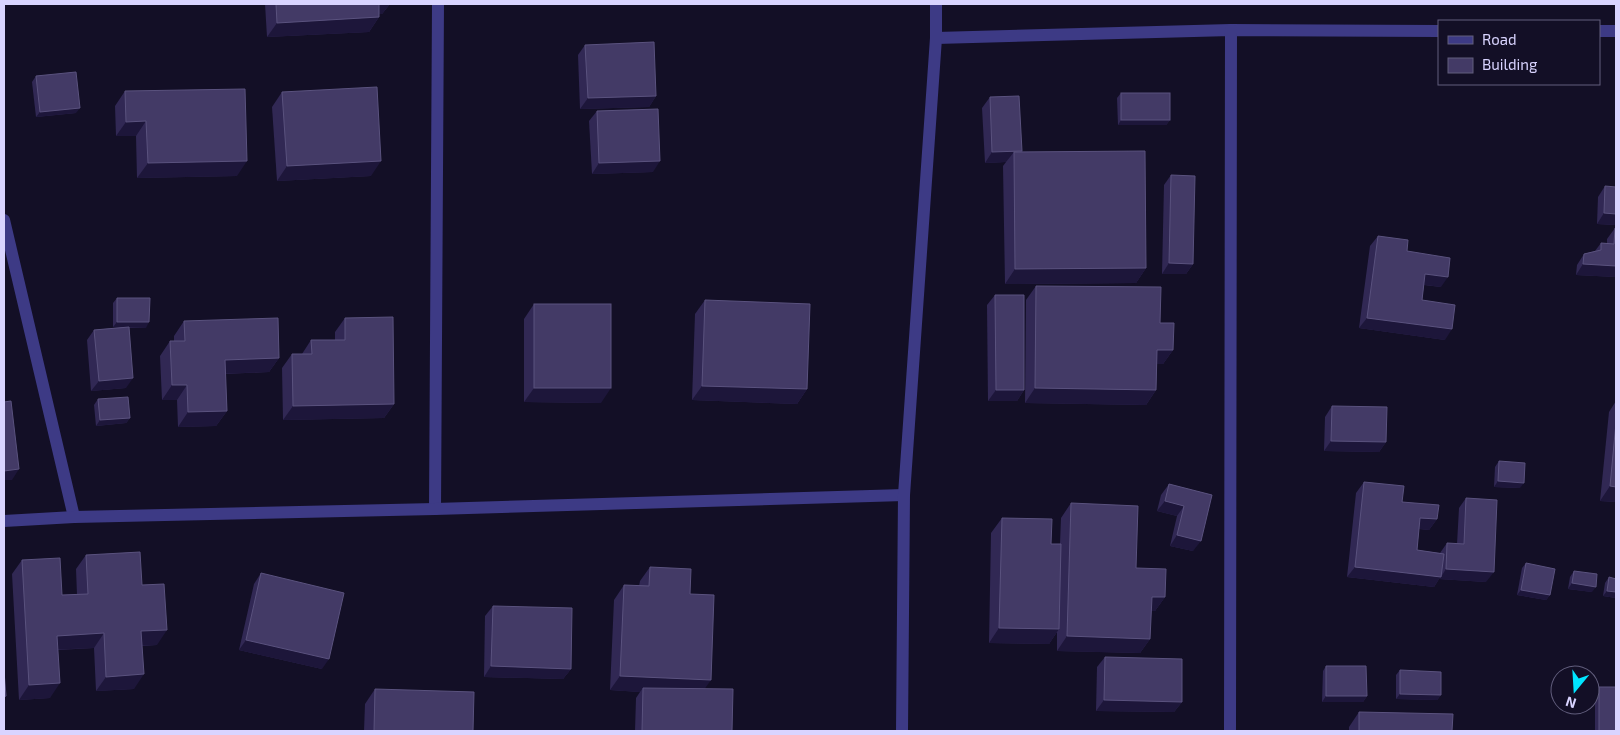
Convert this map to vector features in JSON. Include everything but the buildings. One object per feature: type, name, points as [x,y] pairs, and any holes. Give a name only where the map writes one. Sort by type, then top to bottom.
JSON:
[{"type":"street","points":[[435,509],[438,4]]},
{"type":"street","points":[[902,731],[904,495],[936,38],[936,4]]},
{"type":"street","points":[[936,38],[1231,30],[1438,31]]},
{"type":"street","points":[[1230,731],[1231,30]]},
{"type":"street","points":[[1600,31],[1616,31]]},
{"type":"street","points":[[4,220],[74,516]]},
{"type":"street","points":[[4,521],[74,516],[435,509],[904,495]]}]
